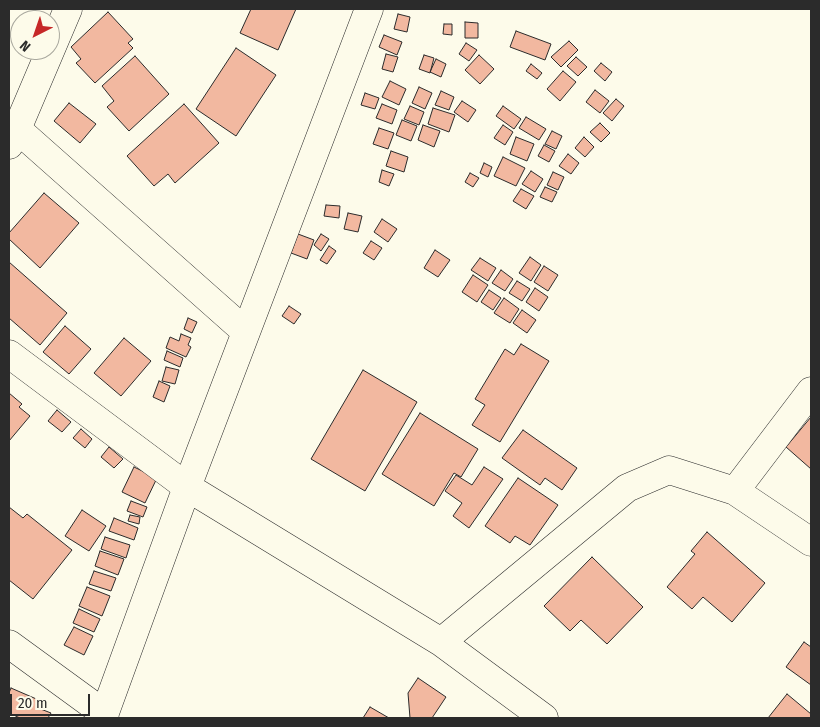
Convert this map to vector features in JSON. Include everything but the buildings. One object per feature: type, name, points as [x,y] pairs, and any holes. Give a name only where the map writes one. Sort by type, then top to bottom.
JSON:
[{"type":"street","points":[[68,9],[13,137],[246,332]]},
{"type":"street","points":[[9,644],[104,716],[187,487],[369,9]]},
{"type":"street","points":[[9,354],[187,487],[441,642],[544,718]]},
{"type":"street","points":[[735,491],[811,391]]},
{"type":"street","points":[[441,642],[627,488],[669,470],[735,491],[811,542]]}]
